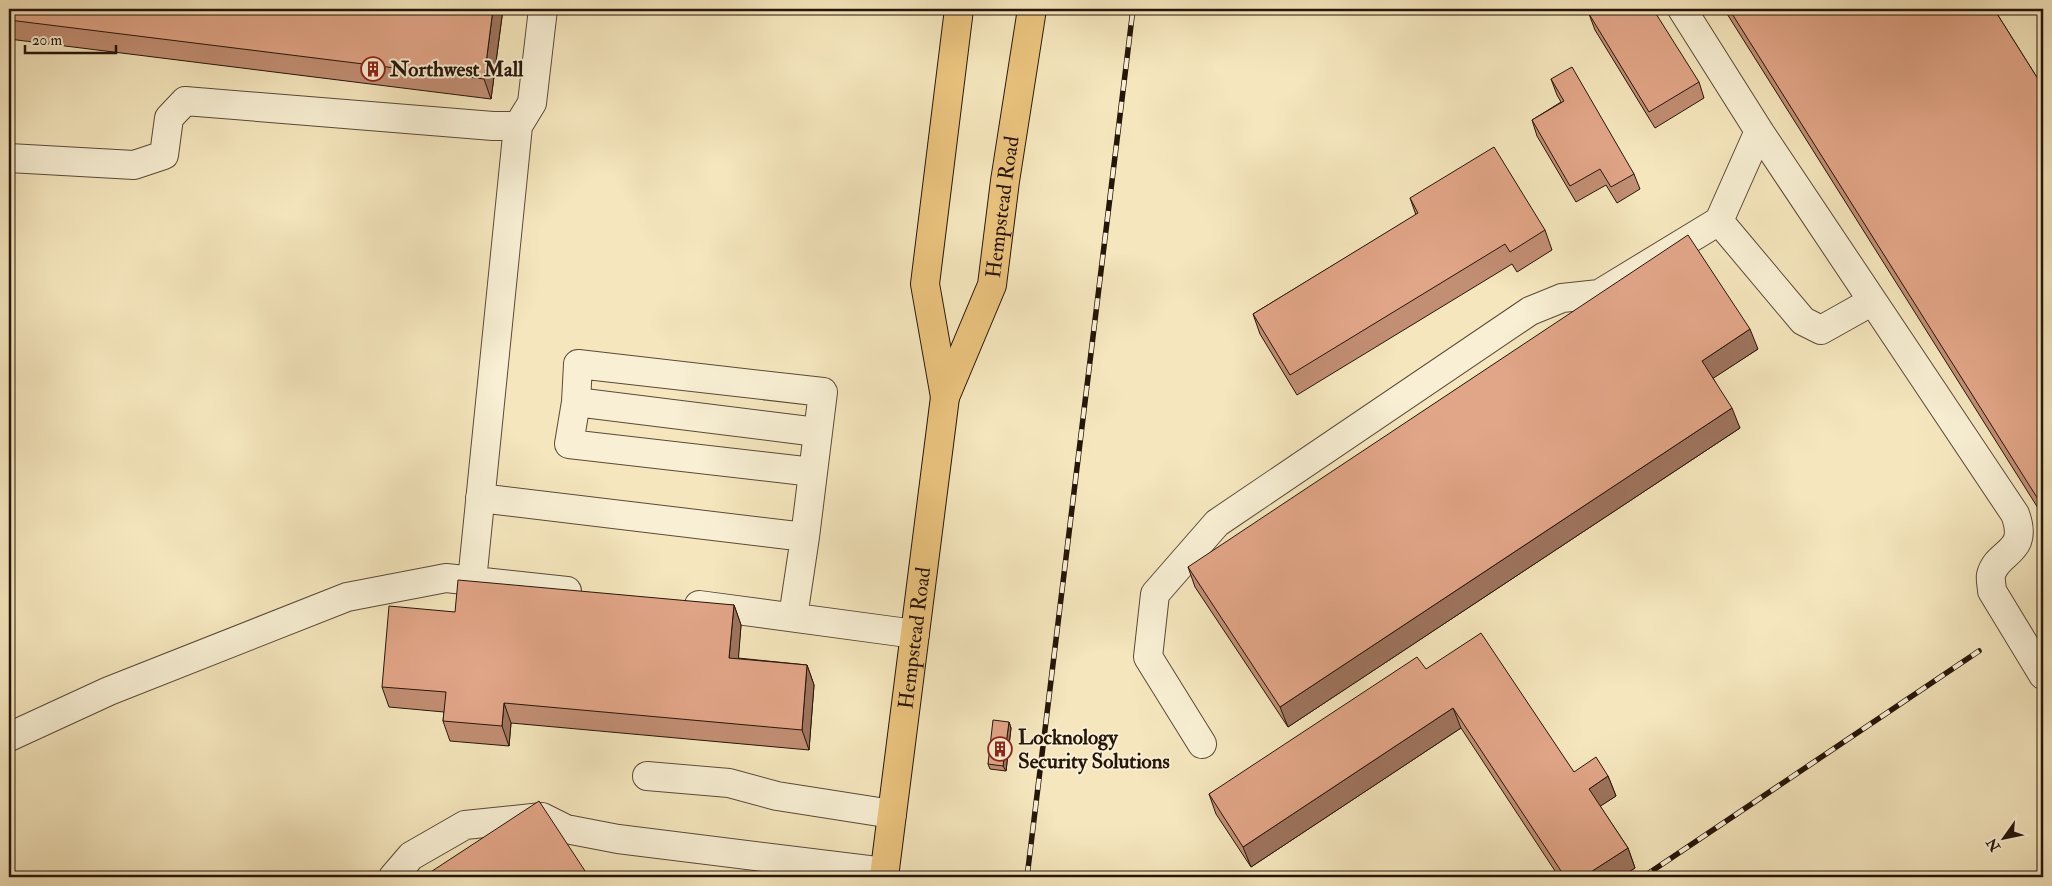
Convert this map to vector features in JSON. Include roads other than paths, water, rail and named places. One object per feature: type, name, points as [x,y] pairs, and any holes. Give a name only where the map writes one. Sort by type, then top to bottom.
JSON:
[{"type":"main road","name":"Hempstead Road","points":[[945,397],[925,284],[959,9]]},
{"type":"main road","name":"Hempstead Road","points":[[885,874],[945,397],[992,285],[1005,181],[1032,9]]},
{"type":"lane","points":[[472,581],[518,126],[532,103],[543,9]]},
{"type":"lane","points":[[1682,9],[1871,302],[2015,514],[2019,525],[2018,537],[2014,549],[1995,566],[1991,576],[1992,591],[2043,675]]},
{"type":"lane","points":[[9,158],[134,165],[164,155],[169,118],[185,101],[374,117],[518,126]]},
{"type":"lane","points":[[1202,744],[1148,657],[1155,594],[1217,523],[1530,311],[1562,298],[1599,294],[1720,221],[1759,131]]},
{"type":"lane","points":[[1720,221],[1802,321],[1821,330],[1871,302]]},
{"type":"lane","points":[[793,617],[805,537],[823,392],[578,364],[576,402],[569,444],[813,472]]},
{"type":"lane","points":[[576,402],[817,432]]},
{"type":"lane","points":[[480,498],[805,537]]},
{"type":"lane","points":[[9,737],[109,691],[347,597],[446,578],[588,593]]},
{"type":"lane","points":[[675,602],[915,634]]},
{"type":"lane","points":[[647,776],[728,783],[777,796],[892,814]]},
{"type":"lane","points":[[393,877],[411,856],[465,825],[542,817],[566,829],[618,839],[885,874]]},
{"type":"railway","points":[[1027,877],[1133,9]]},
{"type":"railway","points":[[1643,877],[1979,651]]},
{"type":"place","name":"Northwest Mall","points":[[373,69]]},
{"type":"place","name":"Locknology Security Solutions","points":[[1000,749]]}]
